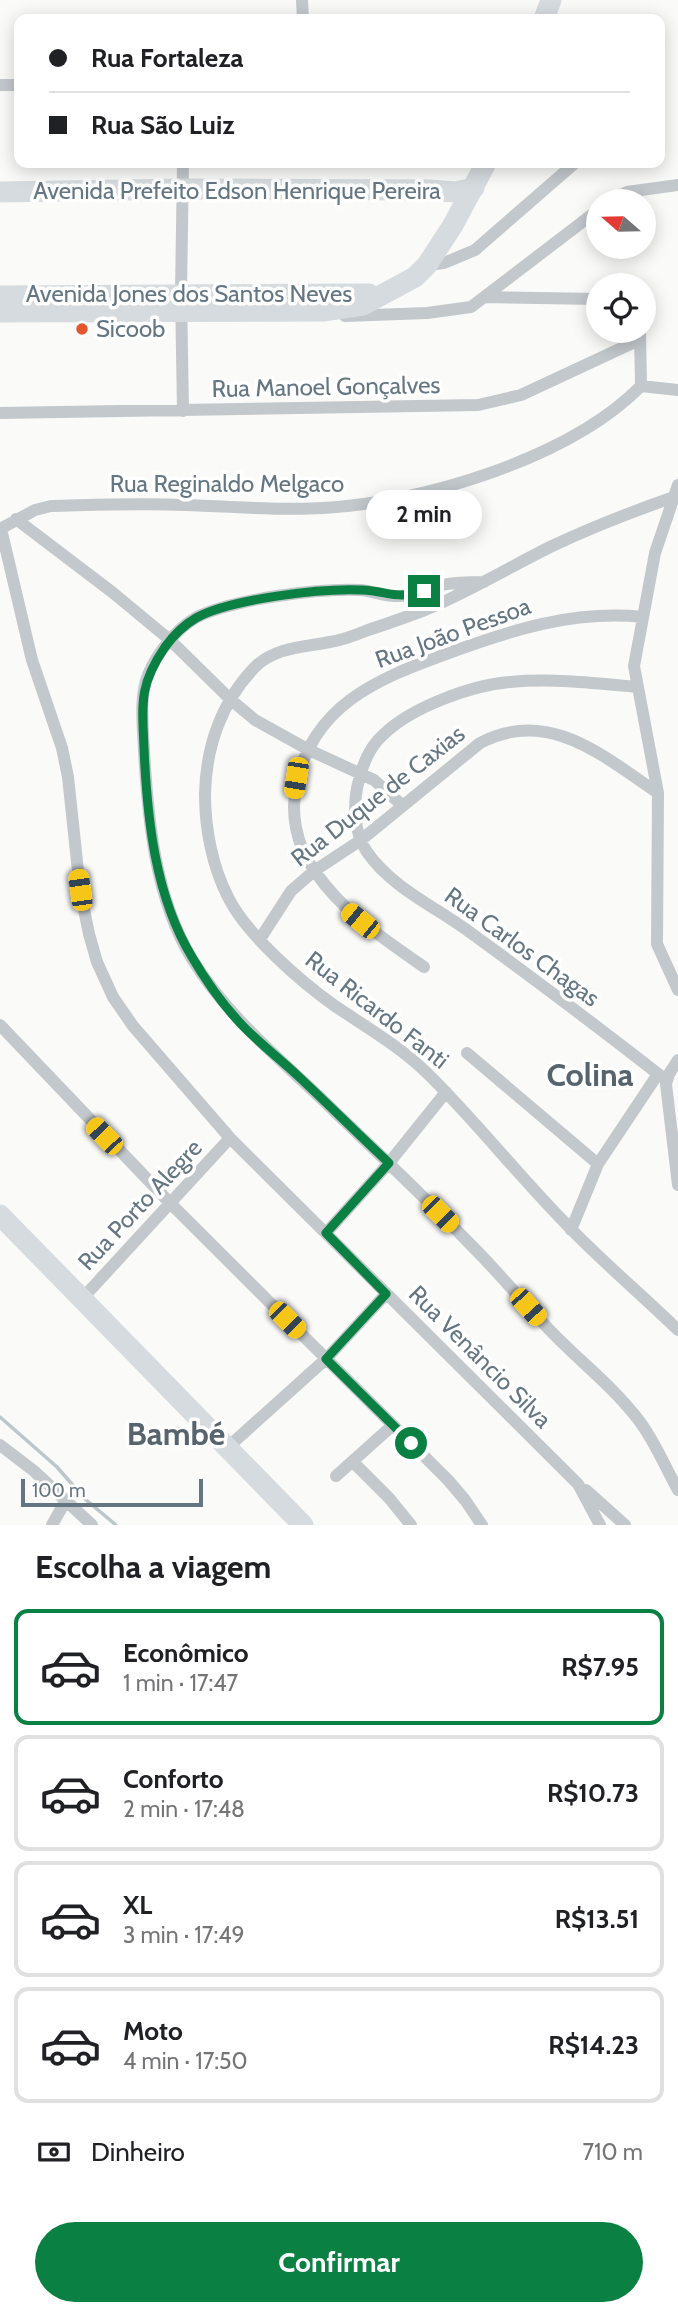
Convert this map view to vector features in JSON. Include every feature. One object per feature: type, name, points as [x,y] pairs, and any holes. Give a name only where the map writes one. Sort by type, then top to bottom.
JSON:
[{"type":"main road","points":[[430,190],[459,182],[479,168]]},
{"type":"main road","name":"Avenida Jones dos Santos Neves","points":[[0,296],[363,304],[408,282],[426,265],[453,225],[482,168]]},
{"type":"main road","name":"Avenida Prefeito Edson Henrique Pereira","points":[[0,192],[182,188],[455,192],[473,189]]},
{"type":"main road","name":"Avenida Jones dos Santos Neves","points":[[0,312],[181,302]]},
{"type":"main road","points":[[0,1215],[303,1525]]},
{"type":"street","points":[[183,168],[183,411]]},
{"type":"street","points":[[426,265],[444,263],[475,250],[569,168]]},
{"type":"street","points":[[649,189],[678,185]]},
{"type":"street","points":[[323,302],[350,316],[427,313],[476,305],[586,220]]},
{"type":"street","points":[[486,297],[586,299]]},
{"type":"street","name":"Rua Manoel Gonçalves","points":[[0,412],[478,405],[521,395],[625,343]]},
{"type":"street","points":[[639,343],[641,386],[678,390]]},
{"type":"street","name":"Rua Reginaldo Melgaco","points":[[0,529],[35,510],[51,506],[171,504],[295,509],[355,506],[398,498],[469,480],[552,447],[612,410],[641,386]]},
{"type":"street","points":[[676,491],[657,544],[634,658],[637,687],[658,793],[655,933],[660,954],[678,990]]},
{"type":"street","name":"Rua Ricardo Fanti","points":[[676,491],[562,542],[424,610],[356,635],[277,653],[257,666],[230,699],[218,724],[205,778],[205,811],[209,842],[228,897],[237,913],[260,939],[331,1003],[417,1063],[571,1230],[678,1330]]},
{"type":"street","points":[[16,519],[170,640],[255,720],[309,750],[382,785],[403,806]]},
{"type":"street","name":"Rua Venâncio Silva","points":[[0,529],[32,660],[62,748],[68,777],[80,890],[97,962],[113,997],[133,1026],[230,1138],[578,1484],[600,1525]]},
{"type":"street","points":[[484,582],[459,582],[411,595],[343,590],[257,600],[197,618],[170,640],[147,676],[144,687],[147,804],[161,880],[174,920],[191,956],[216,994],[242,1025],[475,1248],[546,1327],[638,1418],[678,1490]]},
{"type":"street","name":"Rua João Pessoa","points":[[424,967],[347,911],[314,871],[295,832],[293,814],[296,778],[328,719],[377,682],[499,634],[550,620],[594,615],[643,617]]},
{"type":"street","points":[[360,840],[355,802],[360,774],[374,744],[400,721],[453,696],[485,685],[550,681],[637,687]]},
{"type":"street","name":"Rua Duque de Caxias","points":[[260,939],[285,898],[314,871],[360,840],[480,743],[499,735],[522,730],[554,733],[581,742],[658,793]]},
{"type":"street","name":"Rua Carlos Chagas","points":[[360,840],[379,866],[407,890],[469,931],[662,1077]]},
{"type":"street","points":[[0,1025],[171,1204],[448,1480],[466,1500],[482,1525]]},
{"type":"street","points":[[467,1053],[598,1164]]},
{"type":"street","points":[[571,1230],[598,1164],[662,1077],[678,1060]]},
{"type":"street","points":[[662,1077],[678,1185]]},
{"type":"street","points":[[326,1233],[389,1163],[446,1092]]},
{"type":"street","points":[[668,1112],[678,1123]]},
{"type":"street","name":"Rua Porto Alegre","points":[[81,1300],[230,1138]]},
{"type":"street","points":[[227,1448],[326,1359],[386,1294]]},
{"type":"street","points":[[336,1476],[393,1424]]},
{"type":"street","points":[[0,1445],[92,1525]]},
{"type":"street","points":[[353,1462],[389,1498],[411,1525]]},
{"type":"street","points":[[578,1484],[625,1525]]},
{"type":"street","points":[[52,1525],[66,1500]]},
{"type":"waterway","points":[[0,1417],[57,1467],[85,1499],[116,1525]]},
{"type":"place","name":"Sicoob","points":[[82,329]]},
{"type":"district","name":"Colina","points":[[590,1075]]},
{"type":"district","name":"Bambé","points":[[176,1434]]},
{"type":"route","points":[[411,1443],[326,1359],[386,1294],[326,1233],[389,1163],[242,1025],[216,994],[191,956],[174,920],[161,880],[147,804],[143,704],[144,687],[153,665],[170,640],[197,618],[232,605],[257,600],[343,590],[397,596],[424,591]]}]
